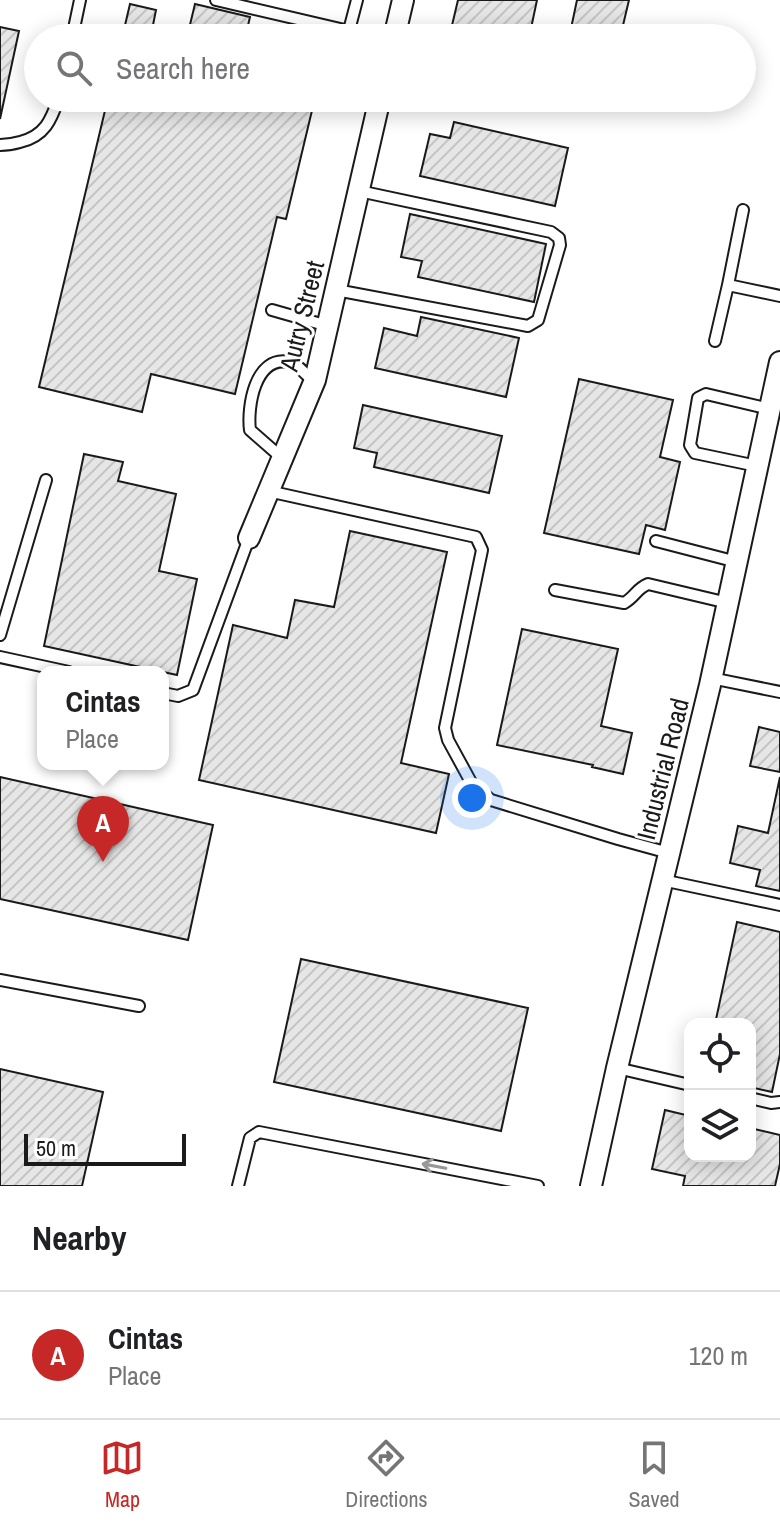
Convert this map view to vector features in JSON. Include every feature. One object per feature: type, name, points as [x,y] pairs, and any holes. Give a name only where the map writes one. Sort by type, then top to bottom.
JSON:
[{"type":"street","points":[[397,24],[403,0]]},
{"type":"street","name":"Autry Street","points":[[249,538],[314,382],[377,112]]},
{"type":"street","name":"Industrial Road","points":[[591,1186],[711,678],[780,362]]},
{"type":"lane","points":[[75,24],[80,0]]},
{"type":"lane","points":[[216,0],[307,24]]},
{"type":"lane","points":[[351,24],[357,0]]},
{"type":"lane","points":[[0,145],[29,140],[42,133],[55,112]]},
{"type":"lane","points":[[336,290],[528,326],[538,320],[560,245],[559,238],[551,232],[359,191]]},
{"type":"lane","points":[[715,341],[743,210]]},
{"type":"lane","points":[[728,285],[780,296]]},
{"type":"lane","points":[[272,310],[328,326]]},
{"type":"lane","points":[[282,458],[250,430],[248,416],[254,385],[267,368],[288,361],[314,382]]},
{"type":"lane","points":[[757,466],[695,453],[690,445],[698,398],[706,394],[770,409]]},
{"type":"lane","points":[[0,635],[46,480]]},
{"type":"lane","points":[[268,491],[476,537],[482,550],[445,728],[448,740],[472,784],[491,800],[669,853]]},
{"type":"lane","points":[[169,694],[178,696],[193,690],[249,538]]},
{"type":"lane","points":[[656,541],[737,562]]},
{"type":"lane","points":[[555,590],[624,603],[633,598],[638,588],[648,584],[728,603]]},
{"type":"lane","points":[[0,657],[41,666]]},
{"type":"lane","points":[[711,678],[780,692]]},
{"type":"lane","points":[[662,880],[780,905]]},
{"type":"lane","points":[[0,980],[139,1006]]},
{"type":"lane","points":[[617,1068],[684,1084]]},
{"type":"lane","points":[[756,1099],[780,1102]]},
{"type":"lane","points":[[238,1186],[250,1138],[259,1132],[538,1186]]},
{"type":"building","points":[[458,0],[537,0],[532,24],[452,24]]},
{"type":"building","points":[[577,0],[629,0],[623,24],[572,24]]},
{"type":"building","points":[[130,4],[156,10],[153,24],[125,24]]},
{"type":"building","points":[[195,4],[250,17],[248,24],[190,24]]},
{"type":"building","points":[[0,27],[19,31],[0,119]]},
{"type":"building","points":[[105,112],[312,112],[286,219],[277,217],[235,394],[151,374],[142,412],[39,387]]},
{"type":"building","points":[[454,122],[568,148],[555,206],[420,176],[430,134],[450,138]]},
{"type":"building","points":[[410,214],[546,244],[534,302],[418,277],[422,261],[401,257]]},
{"type":"building","points":[[421,317],[519,338],[506,397],[375,368],[384,328],[417,336]]},
{"type":"building","points":[[579,379],[673,400],[660,457],[680,462],[665,530],[646,525],[639,554],[544,533]]},
{"type":"building","points":[[363,405],[502,436],[489,493],[374,467],[377,453],[354,448]]},
{"type":"building","points":[[84,454],[123,462],[118,481],[176,494],[159,571],[197,579],[177,675],[169,673],[169,666],[136,666],[44,646]]},
{"type":"building","points":[[350,531],[447,552],[401,763],[449,774],[436,833],[199,780],[233,625],[287,638],[295,600],[334,607]]},
{"type":"building","points":[[522,629],[618,649],[601,726],[632,733],[623,774],[497,745]]},
{"type":"building","points":[[759,727],[780,732],[780,772],[750,766]]},
{"type":"building","points":[[0,777],[213,825],[188,940],[0,899]]},
{"type":"building","points":[[780,777],[780,891],[756,886],[760,870],[730,863],[738,826],[768,833]]},
{"type":"building","points":[[737,922],[780,932],[780,1054],[772,1092],[756,1088],[756,1018],[716,1018]]},
{"type":"building","points":[[301,959],[528,1008],[501,1131],[274,1082]]},
{"type":"building","points":[[0,1069],[103,1092],[82,1186],[0,1186]]},
{"type":"building","points":[[665,1110],[684,1115],[684,1162],[756,1162],[756,1129],[780,1135],[780,1164],[775,1186],[683,1186],[685,1176],[652,1169]]},
{"type":"place","name":"Cintas","points":[[103,862]]}]
